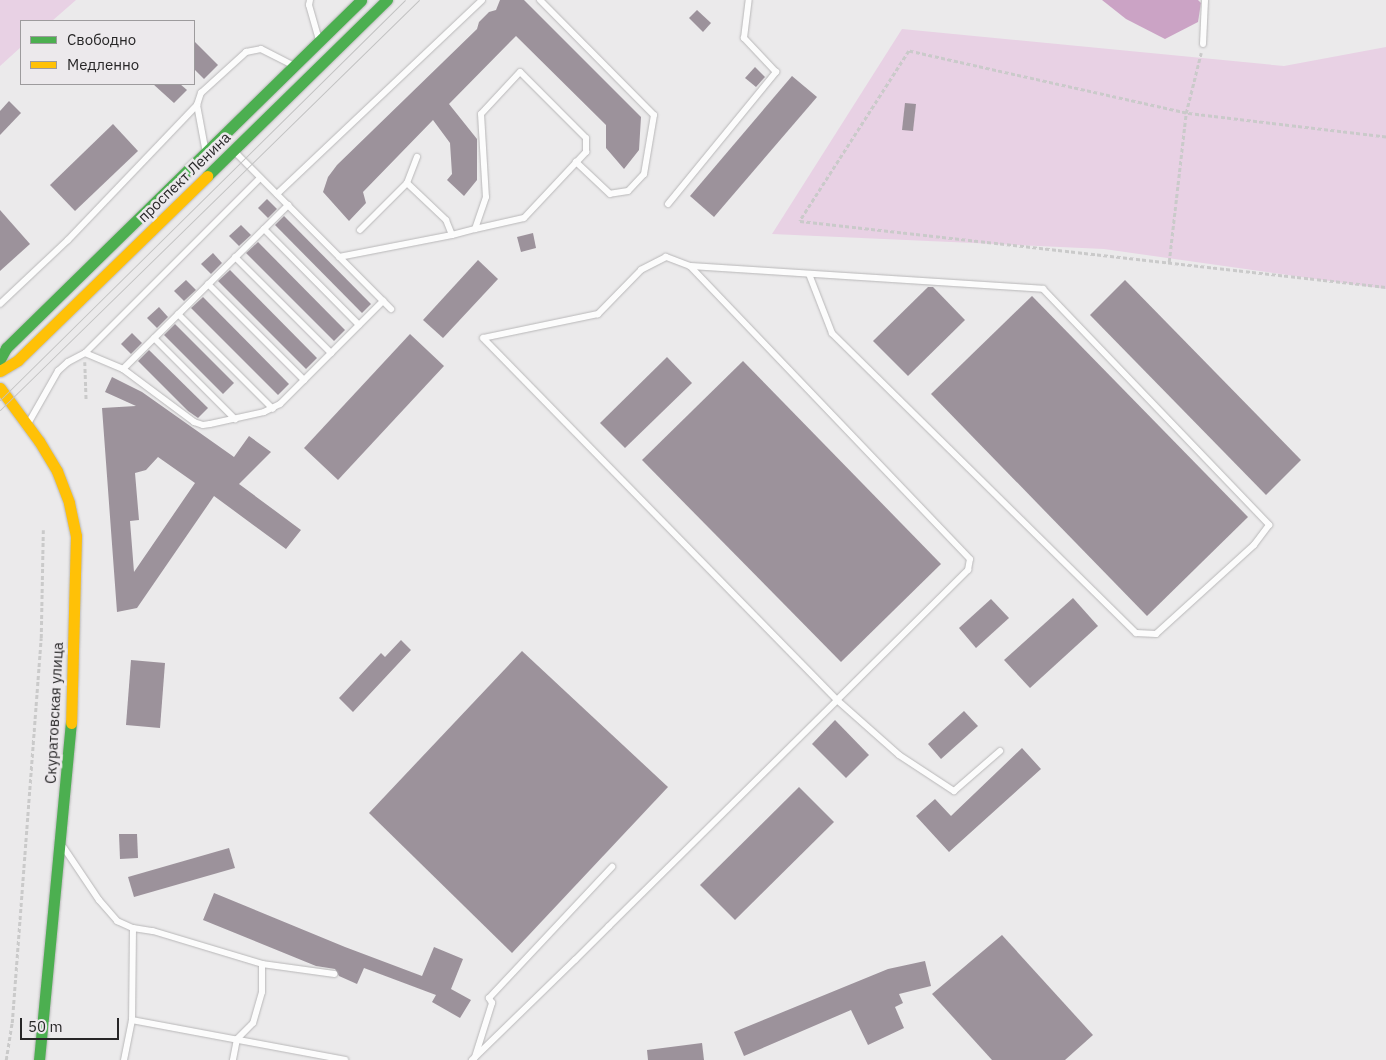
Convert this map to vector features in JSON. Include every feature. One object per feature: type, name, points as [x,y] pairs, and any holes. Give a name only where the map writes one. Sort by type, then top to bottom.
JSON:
[{"type":"main road","name":"проспект Ленина","points":[[0,359],[6,348],[361,0]]},
{"type":"main road","name":"проспект Ленина","points":[[0,371],[18,360],[387,0]]},
{"type":"main road","points":[[220,137],[233,150]]},
{"type":"main road","name":"Скуратовская улица","points":[[0,388],[57,471],[69,503],[76,536],[71,723],[39,1060]]},
{"type":"lane","points":[[310,0],[309,5],[319,42]]},
{"type":"lane","points":[[277,194],[482,0]]},
{"type":"lane","points":[[540,0],[654,115],[644,174],[628,191],[610,194],[576,162]]},
{"type":"lane","points":[[668,204],[776,72],[744,38],[749,0]]},
{"type":"lane","points":[[1203,44],[1205,0]]},
{"type":"lane","points":[[0,304],[68,240],[197,105],[201,93],[246,52],[261,49],[293,66]]},
{"type":"lane","points":[[340,257],[452,235],[475,230],[524,218],[586,152],[586,138],[520,72],[481,114],[486,197],[475,230]]},
{"type":"lane","points":[[197,105],[206,152]]},
{"type":"lane","points":[[233,150],[392,309]]},
{"type":"lane","points":[[360,230],[407,183],[417,157]]},
{"type":"lane","points":[[27,425],[58,371],[68,362],[85,353],[260,178]]},
{"type":"lane","points":[[407,183],[446,220],[452,235]]},
{"type":"lane","points":[[123,369],[288,205]]},
{"type":"lane","points":[[264,229],[360,325]]},
{"type":"lane","points":[[235,257],[331,353]]},
{"type":"lane","points":[[809,274],[832,333],[1136,633],[1156,634],[1254,544],[1269,525],[1043,289],[690,266],[666,258],[641,270],[598,314],[483,338],[837,700],[899,755],[954,792],[1000,751]]},
{"type":"lane","points":[[473,1059],[968,570],[970,559],[690,266]]},
{"type":"lane","points":[[208,284],[304,380]]},
{"type":"lane","points":[[85,353],[123,369],[198,424],[235,419],[273,409],[383,301]]},
{"type":"lane","points":[[178,314],[273,409]]},
{"type":"lane","points":[[154,338],[235,419]]},
{"type":"lane","points":[[60,843],[99,900],[117,921],[133,928],[153,931],[262,964],[334,974]]},
{"type":"lane","points":[[473,1059],[492,1003],[489,998],[612,867]]},
{"type":"lane","points":[[124,1060],[132,1020],[133,928]]},
{"type":"lane","points":[[233,1060],[237,1039],[253,1023],[262,992],[262,964]]},
{"type":"lane","points":[[132,1020],[345,1060]]},
{"type":"path","points":[[1169,262],[1186,113],[1203,44]]},
{"type":"path","points":[[1386,137],[1186,113],[909,51],[800,220],[1386,287]]},
{"type":"path","points":[[85,353],[86,400]]},
{"type":"path","points":[[6,1060],[12,1023],[41,638],[43,530]]},
{"type":"shaded area","points":[[0,0],[76,0],[53,20],[20,20],[20,48],[0,66]]},
{"type":"shaded area","points":[[1102,0],[1198,0],[1201,3],[1198,22],[1165,39],[1126,19]]},
{"type":"shaded area","points":[[902,29],[1284,66],[1386,47],[1386,289],[1104,249],[772,234]]},
{"type":"building","points":[[500,0],[524,0],[641,117],[639,150],[624,169],[606,148],[606,125],[516,36],[449,104],[477,139],[477,180],[464,196],[447,180],[452,174],[450,143],[433,120],[363,192],[366,203],[349,221],[323,192],[328,177],[337,165],[477,29],[479,22],[489,12],[496,10]]},
{"type":"building","points":[[697,10],[711,23],[703,32],[689,18]]},
{"type":"building","points":[[195,42],[218,65],[204,79],[195,70]]},
{"type":"building","points":[[755,67],[765,77],[756,87],[745,78]]},
{"type":"building","points":[[792,76],[817,97],[714,217],[690,196]]},
{"type":"building","points":[[154,85],[181,85],[187,90],[174,103]]},
{"type":"building","points":[[9,101],[21,113],[0,135],[0,111]]},
{"type":"building","points":[[905,103],[916,104],[913,131],[902,130]]},
{"type":"building","points":[[113,124],[138,151],[75,211],[50,185]]},
{"type":"building","points":[[267,199],[277,209],[268,218],[258,208]]},
{"type":"building","points":[[0,210],[30,244],[0,271]]},
{"type":"building","points":[[284,216],[371,304],[362,313],[275,225]]},
{"type":"building","points":[[241,225],[251,235],[239,246],[229,236]]},
{"type":"building","points":[[533,233],[536,248],[521,252],[517,237]]},
{"type":"building","points":[[258,242],[345,330],[334,341],[246,253]]},
{"type":"building","points":[[213,253],[222,263],[211,274],[201,264]]},
{"type":"building","points":[[478,260],[498,279],[443,338],[423,320]]},
{"type":"building","points":[[230,270],[317,358],[306,369],[218,281]]},
{"type":"building","points":[[186,280],[196,290],[184,301],[174,291]]},
{"type":"building","points":[[1125,280],[1301,460],[1266,495],[1090,315]]},
{"type":"building","points":[[928,287],[933,287],[965,320],[908,376],[873,341]]},
{"type":"building","points":[[1032,296],[1248,517],[1147,616],[931,394]]},
{"type":"building","points":[[203,297],[289,384],[278,395],[191,308]]},
{"type":"building","points":[[159,307],[168,317],[157,328],[147,318]]},
{"type":"building","points":[[175,324],[234,383],[223,394],[164,335]]},
{"type":"building","points":[[132,333],[142,343],[131,354],[121,344]]},
{"type":"building","points":[[410,334],[444,366],[338,480],[304,448]]},
{"type":"building","points":[[149,350],[208,408],[198,418],[188,411],[138,361]]},
{"type":"building","points":[[667,357],[692,383],[625,448],[600,423]]},
{"type":"building","points":[[743,361],[941,564],[841,662],[642,460]]},
{"type":"building","points":[[112,377],[142,392],[234,457],[249,436],[271,452],[239,484],[301,530],[286,549],[214,496],[137,608],[117,612],[102,408],[136,406],[105,392]],"holes":[[[158,457],[195,483],[134,572],[130,521],[139,520],[135,473],[146,470]]]},
{"type":"building","points":[[1073,598],[1098,626],[1030,688],[1004,660]]},
{"type":"building","points":[[991,599],[1009,618],[976,648],[959,628]]},
{"type":"building","points":[[401,640],[411,650],[353,712],[339,698],[381,653],[385,657]]},
{"type":"building","points":[[522,651],[668,787],[512,953],[369,813]]},
{"type":"building","points":[[131,660],[165,663],[160,728],[126,725]]},
{"type":"building","points":[[964,711],[978,726],[941,759],[928,744]]},
{"type":"building","points":[[835,720],[869,755],[846,778],[812,744]]},
{"type":"building","points":[[1022,748],[1041,769],[949,852],[916,816],[935,799],[951,816]]},
{"type":"building","points":[[799,787],[834,822],[735,920],[700,885]]},
{"type":"building","points":[[119,834],[137,834],[138,858],[120,859]]},
{"type":"building","points":[[229,848],[235,868],[134,897],[128,877]]},
{"type":"building","points":[[214,893],[345,947],[422,976],[434,947],[463,959],[451,989],[471,1000],[460,1018],[432,1002],[436,995],[364,968],[357,984],[339,976],[335,969],[316,966],[203,920]]},
{"type":"building","points":[[1002,935],[1093,1035],[1065,1060],[992,1060],[932,994]]},
{"type":"building","points":[[925,961],[931,986],[899,994],[903,1003],[895,1007],[904,1028],[868,1045],[851,1010],[744,1056],[734,1032],[888,969]]},
{"type":"building","points":[[702,1043],[704,1060],[648,1060],[647,1050]]},
{"type":"tram line","points":[[0,400],[405,0]]},
{"type":"tram line","points":[[0,410],[419,0]]},
{"type":"traffic: fast","points":[[0,359],[6,348],[361,0]]},
{"type":"traffic: fast","points":[[207,176],[387,0]]},
{"type":"traffic: fast","points":[[39,1060],[71,723]]},
{"type":"traffic: slow","points":[[0,371],[18,360],[207,176]]},
{"type":"traffic: slow","points":[[0,388],[39,441],[57,471],[69,503],[76,536],[71,723]]}]
